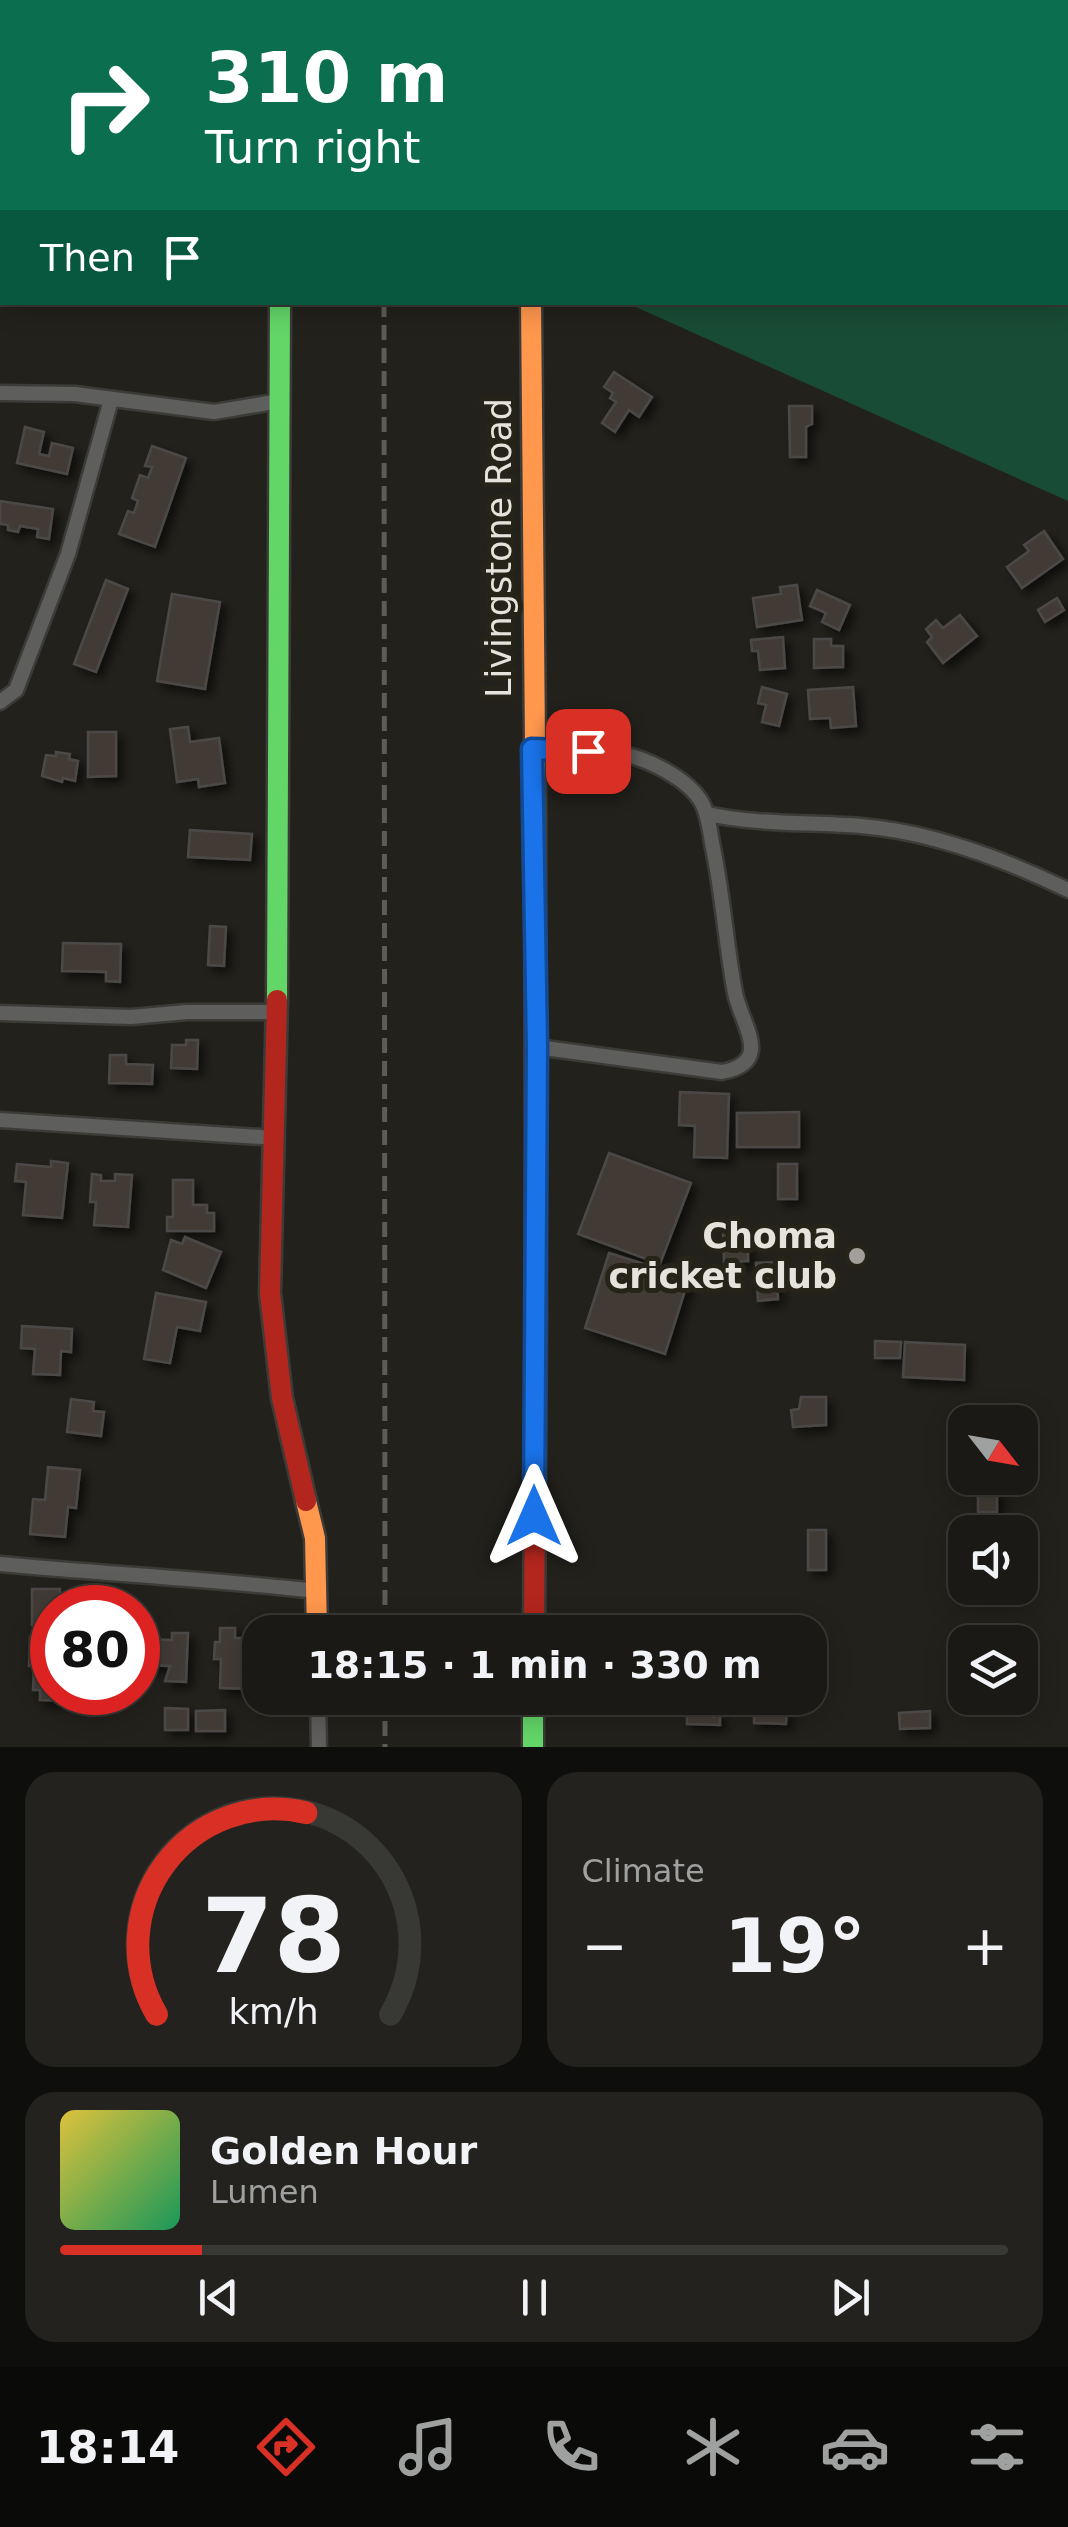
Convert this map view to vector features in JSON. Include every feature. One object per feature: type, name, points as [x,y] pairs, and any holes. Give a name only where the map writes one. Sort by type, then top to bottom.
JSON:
[{"type":"main road","points":[[280,305],[276,1138],[270,1292],[282,1398],[315,1538],[317,1615]]},
{"type":"main road","name":"Livingstone Road","points":[[531,305],[537,1047],[534,1615]]},
{"type":"main road","points":[[533,1715],[533,1747]]},
{"type":"street","points":[[0,393],[75,394],[214,412],[280,401]]},
{"type":"street","points":[[0,702],[16,690],[68,554],[112,400]]},
{"type":"street","points":[[532,749],[620,753],[688,786],[700,800],[706,814],[734,987],[752,1051],[739,1069],[722,1072],[537,1047]]},
{"type":"street","points":[[706,814],[787,826],[863,826],[921,837],[1018,866],[1068,890]]},
{"type":"street","points":[[0,1013],[131,1017],[186,1012],[276,1012]]},
{"type":"street","points":[[0,1120],[276,1138]]},
{"type":"street","points":[[0,1564],[316,1592]]},
{"type":"street","points":[[318,1715],[318,1747]]},
{"type":"green space","points":[[631,305],[1068,305],[1068,501]]},
{"type":"building","points":[[614,372],[652,397],[639,417],[629,410],[615,432],[602,423],[616,402],[610,398],[613,393],[604,387]]},
{"type":"building","points":[[789,406],[812,406],[812,424],[806,427],[806,457],[790,457]]},
{"type":"building","points":[[25,427],[44,432],[39,454],[49,456],[52,443],[73,448],[67,474],[17,463]]},
{"type":"building","points":[[152,446],[186,458],[155,547],[119,534],[128,511],[134,513],[138,501],[132,498],[140,475],[148,478],[152,467],[145,466]]},
{"type":"building","points":[[0,501],[53,509],[49,539],[37,537],[38,529],[20,526],[18,532],[0,524]]},
{"type":"building","points":[[1044,531],[1063,559],[1022,588],[1007,567],[1029,551],[1024,545]]},
{"type":"building","points":[[106,580],[128,589],[96,672],[74,664]]},
{"type":"building","points":[[797,585],[802,620],[757,627],[753,598],[781,594],[780,587]]},
{"type":"building","points":[[817,590],[850,605],[839,630],[822,622],[826,613],[810,606]]},
{"type":"building","points":[[172,594],[220,602],[205,689],[157,681]]},
{"type":"building","points":[[1057,598],[1064,610],[1045,622],[1038,610]]},
{"type":"building","points":[[960,615],[977,636],[943,663],[927,642],[932,637],[926,629],[936,620],[943,628]]},
{"type":"building","points":[[783,637],[785,668],[760,670],[758,651],[752,651],[751,640]]},
{"type":"building","points":[[814,639],[831,639],[831,646],[843,646],[843,667],[814,668]]},
{"type":"building","points":[[762,687],[787,694],[779,726],[762,722],[766,705],[758,703]]},
{"type":"building","points":[[853,687],[856,726],[831,728],[830,718],[810,719],[808,690]]},
{"type":"building","points":[[188,727],[190,742],[219,738],[225,783],[199,787],[198,779],[177,782],[170,729]]},
{"type":"building","points":[[88,732],[116,732],[116,776],[88,777]]},
{"type":"building","points":[[56,752],[70,754],[69,759],[78,761],[75,781],[42,776],[46,755],[56,756]]},
{"type":"building","points":[[190,830],[252,834],[250,860],[188,857]]},
{"type":"building","points":[[210,926],[226,927],[224,966],[208,965]]},
{"type":"building","points":[[63,943],[121,944],[120,982],[106,981],[106,972],[62,971]]},
{"type":"building","points":[[186,1040],[198,1040],[197,1069],[171,1068],[172,1045],[186,1045]]},
{"type":"building","points":[[110,1055],[126,1055],[126,1064],[153,1065],[152,1084],[109,1083]]},
{"type":"building","points":[[680,1092],[729,1094],[727,1158],[694,1157],[695,1126],[679,1125]]},
{"type":"building","points":[[799,1112],[799,1147],[737,1147],[737,1113]]},
{"type":"building","points":[[609,1153],[691,1183],[660,1264],[578,1234]]},
{"type":"building","points":[[51,1161],[68,1163],[62,1218],[23,1215],[26,1182],[15,1181],[17,1164],[51,1167]]},
{"type":"building","points":[[778,1164],[797,1164],[797,1199],[778,1199]]},
{"type":"building","points":[[92,1174],[101,1175],[101,1181],[115,1181],[115,1174],[132,1175],[128,1227],[94,1225],[96,1202],[90,1202]]},
{"type":"building","points":[[173,1180],[193,1180],[193,1205],[207,1205],[207,1213],[214,1213],[214,1231],[167,1231],[167,1217],[173,1217]]},
{"type":"building","points":[[723,1229],[739,1229],[740,1247],[748,1246],[748,1261],[724,1262]]},
{"type":"building","points":[[185,1237],[221,1252],[206,1288],[163,1270],[171,1240],[182,1244]]},
{"type":"building","points":[[609,1253],[689,1278],[665,1354],[585,1328]]},
{"type":"building","points":[[776,1262],[778,1299],[758,1301],[756,1263]]},
{"type":"building","points":[[156,1293],[206,1302],[200,1331],[177,1327],[170,1363],[144,1359]]},
{"type":"building","points":[[22,1326],[72,1329],[71,1352],[61,1351],[60,1375],[33,1374],[35,1349],[21,1348]]},
{"type":"building","points":[[875,1341],[901,1342],[900,1358],[875,1358]]},
{"type":"building","points":[[905,1342],[965,1345],[964,1380],[903,1377]]},
{"type":"building","points":[[801,1397],[826,1397],[826,1425],[793,1427],[791,1410],[799,1409]]},
{"type":"building","points":[[71,1399],[94,1402],[93,1411],[104,1412],[101,1436],[67,1432]]},
{"type":"building","points":[[48,1467],[80,1470],[76,1508],[68,1507],[65,1537],[30,1534],[33,1499],[45,1500]]},
{"type":"building","points":[[978,1495],[997,1495],[997,1512],[978,1512]]},
{"type":"building","points":[[808,1530],[826,1530],[826,1570],[808,1570]]},
{"type":"building","points":[[220,1628],[235,1628],[235,1638],[242,1638],[242,1689],[220,1688],[221,1659],[214,1659],[215,1642],[220,1642]]},
{"type":"building","points":[[172,1633],[188,1633],[186,1682],[165,1681],[170,1666],[160,1666],[160,1640],[172,1640]]},
{"type":"building","points":[[165,1708],[188,1709],[188,1730],[165,1730]]},
{"type":"building","points":[[225,1710],[225,1731],[196,1731],[196,1711]]},
{"type":"building","points":[[930,1711],[930,1728],[900,1729],[899,1713]]},
{"type":"building","points":[[687,1715],[720,1715],[720,1725],[687,1724]]},
{"type":"building","points":[[754,1715],[787,1715],[786,1724],[754,1723]]},
{"type":"railway","points":[[384,305],[385,1615]]},
{"type":"railway","points":[[385,1715],[385,1747]]},
{"type":"traffic: fast","points":[[277,1000],[280,305]]},
{"type":"traffic: fast","points":[[535,744],[536,1316]]},
{"type":"traffic: fast","points":[[533,1715],[533,1747]]},
{"type":"traffic: slow","points":[[531,305],[535,744]]},
{"type":"traffic: slow","points":[[306,1501],[315,1538],[317,1615]]},
{"type":"traffic: jam","points":[[277,1000],[270,1293],[282,1398],[306,1501]]},
{"type":"traffic: jam","points":[[534,1615],[536,1316]]},
{"type":"place","name":"Choma cricket club","points":[[857,1256]]},
{"type":"route","points":[[534,1516],[537,1047],[532,749],[588,751]]}]
